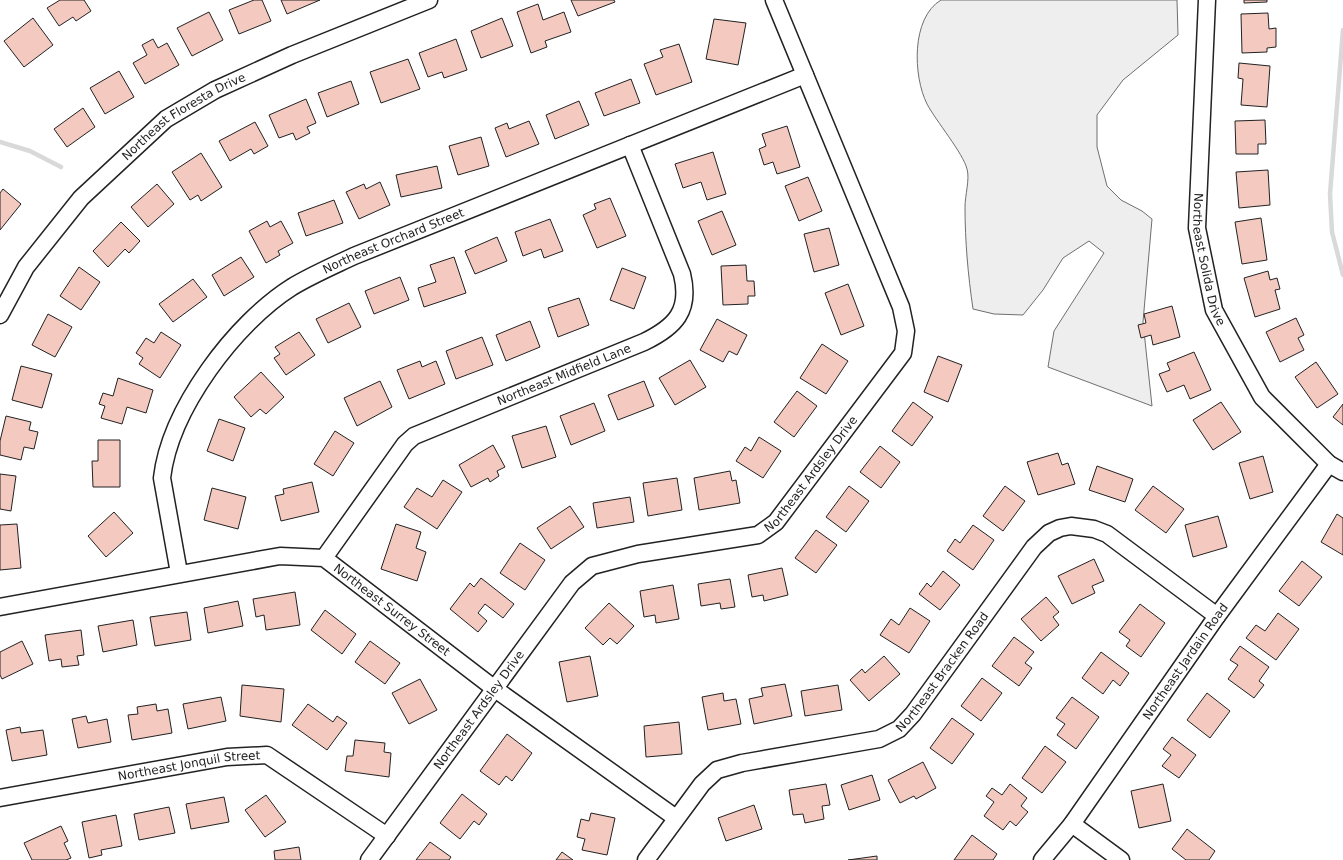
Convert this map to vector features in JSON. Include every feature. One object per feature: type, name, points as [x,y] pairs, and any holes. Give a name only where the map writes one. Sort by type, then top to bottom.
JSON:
[{"type":"street","name":"Northeast Floresta Drive","points":[[0,315],[26,267],[81,198],[166,119],[223,86],[292,55],[429,0]]},
{"type":"street","name":"Northeast Ardsley Drive","points":[[370,860],[572,584],[592,566],[638,554],[758,535],[776,522],[903,353],[906,332],[901,307],[774,0]]},
{"type":"street","name":"Northeast Solida Drive","points":[[1207,0],[1197,228],[1214,310],[1262,397],[1336,468]]},
{"type":"street","name":"Northeast Orchard Street","points":[[179,572],[162,478],[163,464],[178,422],[192,395],[226,348],[258,316],[291,288],[325,269],[805,75]]},
{"type":"street","name":"Northeast Midfield Lane","points":[[324,558],[405,444],[414,436],[644,342],[660,334],[675,322],[682,308],[684,280],[630,145]]},
{"type":"street","name":"Northeast Jardain Road","points":[[1042,860],[1072,824],[1217,616],[1336,468]]},
{"type":"street","name":"Northeast Bracken Road","points":[[646,860],[709,776],[726,767],[879,739],[899,729],[914,714],[1034,547],[1049,533],[1060,528],[1083,526],[1107,534],[1217,616]]},
{"type":"street","name":"Northeast Surrey Street","points":[[0,607],[179,572],[280,556],[324,558],[495,690],[676,818]]},
{"type":"street","name":"Northeast Jonquil Street","points":[[0,798],[227,757],[267,755],[387,836]]},
{"type":"street","points":[[1072,824],[1121,860]]},
{"type":"shaded area","points":[[941,0],[1177,0],[1178,35],[1123,80],[1097,115],[1097,147],[1107,186],[1121,200],[1142,211],[1152,219],[1143,322],[1152,406],[1048,367],[1054,331],[1104,253],[1089,241],[1063,258],[1043,290],[1023,315],[994,314],[973,309],[968,271],[966,232],[967,169],[965,162],[927,104],[922,92],[917,64],[917,48],[924,20],[931,8]]},
{"type":"building","points":[[60,0],[84,0],[91,11],[76,21],[73,17],[59,26],[47,8]]},
{"type":"building","points":[[254,0],[262,0],[271,21],[239,34],[229,10]]},
{"type":"building","points":[[281,0],[320,0],[287,14]]},
{"type":"building","points":[[571,0],[614,0],[615,2],[578,16]]},
{"type":"building","points":[[1244,0],[1267,0],[1267,2],[1244,3]]},
{"type":"building","points":[[538,4],[543,20],[564,12],[571,32],[545,41],[547,47],[531,53],[517,12]]},
{"type":"building","points":[[209,12],[223,40],[192,56],[177,28]]},
{"type":"building","points":[[1268,13],[1269,29],[1276,28],[1276,47],[1267,48],[1267,52],[1242,53],[1241,14]]},
{"type":"building","points":[[33,18],[53,45],[24,67],[4,41]]},
{"type":"building","points":[[502,18],[513,46],[481,58],[471,31]]},
{"type":"building","points":[[714,19],[746,23],[738,65],[706,59]]},
{"type":"building","points":[[153,39],[158,48],[167,43],[179,65],[145,84],[133,63],[147,55],[142,45]]},
{"type":"building","points":[[456,39],[467,70],[444,78],[442,72],[428,77],[419,53]]},
{"type":"building","points":[[679,44],[692,82],[656,95],[644,64],[663,57],[660,50]]},
{"type":"building","points":[[408,59],[420,89],[381,103],[370,72]]},
{"type":"building","points":[[1239,63],[1270,66],[1267,107],[1241,105],[1243,79],[1238,78]]},
{"type":"building","points":[[119,71],[134,97],[105,114],[90,88]]},
{"type":"building","points":[[631,79],[640,103],[604,116],[595,93]]},
{"type":"building","points":[[351,81],[359,104],[327,117],[318,93]]},
{"type":"building","points":[[306,99],[316,123],[307,127],[310,133],[296,140],[293,133],[279,138],[269,115]]},
{"type":"building","points":[[579,101],[589,125],[555,139],[546,115]]},
{"type":"building","points":[[83,108],[95,127],[67,147],[54,129]]},
{"type":"building","points":[[1265,120],[1266,144],[1258,144],[1258,154],[1236,154],[1235,121]]},
{"type":"building","points":[[529,121],[539,144],[506,157],[495,128],[507,123],[509,129]]},
{"type":"building","points":[[255,122],[268,146],[254,154],[251,149],[230,161],[219,141]]},
{"type":"building","points":[[787,126],[800,167],[777,174],[773,162],[764,165],[759,149],[766,146],[762,134]]},
{"type":"building","points":[[481,137],[489,166],[458,175],[449,146]]},
{"type":"building","points":[[713,152],[726,194],[707,200],[701,182],[683,188],[675,164]]},
{"type":"building","points":[[201,153],[222,187],[201,201],[198,195],[190,200],[172,172]]},
{"type":"building","points":[[437,166],[442,188],[401,197],[396,175]]},
{"type":"building","points":[[1268,170],[1270,205],[1239,208],[1236,172]]},
{"type":"building","points":[[808,177],[822,211],[799,221],[785,186]]},
{"type":"building","points":[[380,182],[390,205],[359,219],[346,192],[364,184],[366,189]]},
{"type":"building","points":[[157,184],[174,204],[148,227],[131,207]]},
{"type":"building","points":[[3,189],[21,204],[0,230],[0,193]]},
{"type":"building","points":[[610,198],[626,236],[597,248],[583,215],[596,209],[594,204]]},
{"type":"building","points":[[334,200],[343,223],[306,236],[298,213]]},
{"type":"building","points":[[722,211],[736,245],[712,255],[698,221]]},
{"type":"building","points":[[1261,218],[1267,260],[1242,264],[1235,222]]},
{"type":"building","points":[[550,219],[563,251],[544,258],[541,249],[523,256],[515,232]]},
{"type":"building","points":[[267,221],[270,227],[281,221],[293,243],[278,251],[280,255],[266,263],[249,231]]},
{"type":"building","points":[[121,222],[140,241],[129,253],[125,249],[108,267],[93,251]]},
{"type":"building","points":[[829,228],[839,265],[814,272],[804,234]]},
{"type":"building","points":[[497,237],[507,261],[475,274],[465,251]]},
{"type":"building","points":[[241,257],[254,277],[224,296],[212,275]]},
{"type":"building","points":[[454,257],[466,293],[424,307],[418,288],[436,282],[430,265]]},
{"type":"building","points":[[746,265],[747,281],[754,281],[755,296],[748,296],[748,304],[723,305],[721,266]]},
{"type":"building","points":[[79,267],[100,282],[81,310],[60,296]]},
{"type":"building","points":[[622,268],[646,277],[634,309],[610,300]]},
{"type":"building","points":[[1268,271],[1270,280],[1277,278],[1280,289],[1275,290],[1280,309],[1255,317],[1244,278]]},
{"type":"building","points":[[400,277],[409,300],[374,314],[365,291]]},
{"type":"building","points":[[193,279],[207,297],[173,322],[159,304]]},
{"type":"building","points":[[848,284],[864,326],[841,335],[825,293]]},
{"type":"building","points":[[579,298],[589,325],[558,337],[548,308]]},
{"type":"building","points":[[349,303],[361,327],[328,343],[316,319]]},
{"type":"building","points":[[1172,306],[1180,337],[1153,345],[1151,335],[1141,338],[1138,325],[1146,323],[1144,314]]},
{"type":"building","points":[[48,314],[72,327],[55,357],[32,345]]},
{"type":"building","points":[[1296,318],[1304,335],[1298,338],[1304,350],[1280,362],[1266,332]]},
{"type":"building","points":[[717,319],[747,335],[737,355],[729,351],[723,362],[700,350]]},
{"type":"building","points":[[530,321],[540,347],[506,361],[496,335]]},
{"type":"building","points":[[161,332],[181,345],[160,378],[139,364],[143,358],[136,353],[146,338],[154,343]]},
{"type":"building","points":[[299,332],[315,355],[286,375],[274,358],[280,354],[275,347]]},
{"type":"building","points":[[482,337],[493,365],[456,379],[446,351]]},
{"type":"building","points":[[822,344],[848,361],[826,394],[800,378]]},
{"type":"building","points":[[1194,352],[1211,390],[1190,399],[1184,385],[1167,392],[1159,374],[1170,370],[1167,363]]},
{"type":"building","points":[[938,356],[962,365],[948,402],[924,392]]},
{"type":"building","points":[[690,360],[706,387],[675,405],[659,378]]},
{"type":"building","points":[[420,361],[422,367],[436,361],[445,384],[409,399],[397,370]]},
{"type":"building","points":[[1316,362],[1338,394],[1317,408],[1295,377]]},
{"type":"building","points":[[21,366],[52,374],[42,408],[12,400]]},
{"type":"building","points":[[261,372],[284,397],[266,414],[260,409],[251,417],[234,397]]},
{"type":"building","points":[[118,378],[153,390],[146,413],[127,407],[122,424],[101,418],[105,406],[99,404],[103,393],[113,396]]},
{"type":"building","points":[[380,381],[392,407],[357,426],[344,398]]},
{"type":"building","points":[[644,381],[654,406],[618,420],[608,395]]},
{"type":"building","points":[[797,391],[817,406],[794,437],[774,422]]},
{"type":"building","points":[[913,402],[933,417],[912,446],[892,431]]},
{"type":"building","points":[[1221,402],[1241,432],[1213,450],[1193,420]]},
{"type":"building","points":[[594,403],[605,431],[571,445],[560,416]]},
{"type":"building","points":[[1343,404],[1343,425],[1333,417]]},
{"type":"building","points":[[6,416],[31,422],[29,430],[38,432],[34,449],[24,447],[21,460],[0,455],[0,441]]},
{"type":"building","points":[[219,419],[245,428],[233,461],[207,451]]},
{"type":"building","points":[[546,426],[556,457],[522,468],[512,436]]},
{"type":"building","points":[[335,431],[354,443],[333,476],[314,464]]},
{"type":"building","points":[[759,437],[781,451],[763,478],[736,461],[745,447],[751,451]]},
{"type":"building","points":[[98,440],[120,440],[120,487],[93,487],[92,461],[98,461]]},
{"type":"building","points":[[493,445],[505,467],[497,471],[499,476],[490,482],[488,478],[471,487],[459,465]]},
{"type":"building","points":[[880,446],[900,462],[881,488],[860,472]]},
{"type":"building","points":[[1058,453],[1062,465],[1068,463],[1075,484],[1038,495],[1027,462]]},
{"type":"building","points":[[1263,456],[1273,492],[1250,499],[1239,463]]},
{"type":"building","points":[[1097,466],[1133,479],[1125,502],[1089,490]]},
{"type":"building","points":[[730,471],[732,481],[736,480],[740,503],[699,510],[694,478]]},
{"type":"building","points":[[0,474],[16,476],[11,511],[0,509]]},
{"type":"building","points":[[677,478],[682,510],[648,516],[643,483]]},
{"type":"building","points":[[443,480],[462,492],[437,529],[404,507],[417,488],[432,497]]},
{"type":"building","points":[[312,482],[319,512],[281,521],[275,496],[284,494],[283,489]]},
{"type":"building","points":[[849,486],[869,501],[846,532],[826,517]]},
{"type":"building","points":[[1005,486],[1025,501],[1003,531],[983,516]]},
{"type":"building","points":[[1153,486],[1184,509],[1166,533],[1135,510]]},
{"type":"building","points":[[212,488],[246,497],[238,529],[204,520]]},
{"type":"building","points":[[630,497],[634,522],[597,528],[593,503]]},
{"type":"building","points":[[570,506],[584,527],[551,549],[537,528]]},
{"type":"building","points":[[114,512],[133,533],[106,557],[88,536]]},
{"type":"building","points":[[1337,514],[1343,518],[1343,555],[1321,542]]},
{"type":"building","points":[[1218,516],[1227,547],[1193,557],[1185,525]]},
{"type":"building","points":[[17,524],[21,568],[0,570],[0,525]]},
{"type":"building","points":[[396,524],[421,532],[416,548],[426,552],[417,581],[381,569]]},
{"type":"building","points":[[973,525],[994,540],[973,570],[947,551],[955,539],[960,543]]},
{"type":"building","points":[[816,530],[837,545],[816,573],[795,558]]},
{"type":"building","points":[[520,543],[545,560],[525,590],[500,573]]},
{"type":"building","points":[[1094,559],[1104,581],[1092,586],[1095,593],[1072,604],[1058,576]]},
{"type":"building","points":[[1302,561],[1322,577],[1299,606],[1279,591]]},
{"type":"building","points":[[782,568],[788,595],[764,601],[763,595],[752,597],[748,575]]},
{"type":"building","points":[[943,571],[960,585],[940,610],[919,594],[927,583],[931,587]]},
{"type":"building","points":[[481,578],[514,604],[503,618],[485,604],[478,613],[487,621],[478,632],[450,609],[470,583],[474,587]]},
{"type":"building","points":[[730,579],[735,607],[721,609],[720,603],[701,606],[698,584]]},
{"type":"building","points":[[673,585],[679,619],[656,623],[655,615],[644,617],[640,591]]},
{"type":"building","points":[[295,592],[300,625],[266,630],[264,615],[256,617],[253,599]]},
{"type":"building","points":[[1046,597],[1059,612],[1053,617],[1059,625],[1041,641],[1021,619]]},
{"type":"building","points":[[238,601],[243,626],[208,633],[204,608]]},
{"type":"building","points":[[609,603],[634,626],[617,644],[610,638],[603,645],[585,628]]},
{"type":"building","points":[[1140,604],[1165,623],[1141,657],[1126,646],[1130,640],[1119,632]]},
{"type":"building","points":[[910,608],[930,621],[909,653],[880,635],[891,619],[899,625]]},
{"type":"building","points":[[325,610],[356,634],[342,654],[311,630]]},
{"type":"building","points":[[187,612],[191,640],[155,646],[150,617]]},
{"type":"building","points":[[1278,613],[1299,629],[1276,660],[1246,638],[1256,625],[1265,631]]},
{"type":"building","points":[[133,620],[137,645],[103,652],[98,626]]},
{"type":"building","points":[[81,630],[84,655],[77,656],[79,665],[62,667],[61,659],[49,661],[45,635]]},
{"type":"building","points":[[1014,637],[1034,652],[1025,663],[1032,668],[1019,686],[992,666]]},
{"type":"building","points":[[22,641],[33,664],[2,679],[0,675],[0,652]]},
{"type":"building","points":[[370,641],[400,663],[385,684],[355,662]]},
{"type":"building","points":[[1240,646],[1269,667],[1259,681],[1264,685],[1254,698],[1228,679],[1238,665],[1230,660]]},
{"type":"building","points":[[1101,652],[1129,673],[1120,686],[1113,680],[1103,694],[1082,678]]},
{"type":"building","points":[[590,656],[598,696],[567,702],[559,662]]},
{"type":"building","points":[[884,656],[900,674],[869,701],[850,680],[862,669],[865,673]]},
{"type":"building","points":[[982,678],[1002,693],[981,721],[961,706]]},
{"type":"building","points":[[420,679],[437,710],[409,724],[392,693]]},
{"type":"building","points":[[785,684],[792,716],[754,724],[749,699],[763,696],[761,688]]},
{"type":"building","points":[[242,685],[284,689],[281,722],[240,716]]},
{"type":"building","points":[[838,685],[842,710],[805,716],[801,691]]},
{"type":"building","points":[[723,693],[724,701],[736,699],[741,724],[708,730],[702,697]]},
{"type":"building","points":[[1207,693],[1230,711],[1210,738],[1187,720]]},
{"type":"building","points":[[221,697],[226,721],[188,729],[183,704]]},
{"type":"building","points":[[1072,697],[1099,717],[1076,749],[1057,735],[1065,724],[1056,718]]},
{"type":"building","points":[[156,704],[157,711],[168,709],[172,733],[132,740],[128,715],[138,714],[137,707]]},
{"type":"building","points":[[308,704],[333,722],[337,716],[347,723],[327,750],[292,725]]},
{"type":"building","points":[[86,716],[88,723],[107,719],[111,742],[78,748],[72,719]]},
{"type":"building","points":[[952,718],[974,734],[952,764],[930,748]]},
{"type":"building","points":[[679,722],[682,754],[646,757],[644,726]]},
{"type":"building","points":[[20,727],[21,733],[43,730],[47,755],[12,761],[6,730]]},
{"type":"building","points":[[507,734],[532,753],[512,781],[506,776],[499,785],[480,771]]},
{"type":"building","points":[[1172,737],[1196,755],[1179,778],[1162,766],[1171,755],[1163,749]]},
{"type":"building","points":[[355,740],[385,743],[384,752],[391,753],[389,777],[345,771],[347,756],[353,756]]},
{"type":"building","points":[[1045,746],[1066,762],[1042,793],[1022,778]]},
{"type":"building","points":[[923,762],[936,788],[916,799],[914,796],[900,803],[888,780]]},
{"type":"building","points":[[872,775],[880,800],[849,810],[841,785]]},
{"type":"building","points":[[826,784],[830,805],[822,806],[824,819],[805,823],[803,814],[793,815],[789,790]]},
{"type":"building","points":[[1010,784],[1027,798],[1021,806],[1028,812],[1016,826],[1010,821],[1003,830],[984,816],[994,802],[986,796],[992,788],[1002,795]]},
{"type":"building","points":[[1163,784],[1171,821],[1139,828],[1131,791]]},
{"type":"building","points":[[462,794],[487,814],[479,825],[474,821],[460,839],[440,823]]},
{"type":"building","points":[[266,795],[286,822],[265,837],[245,810]]},
{"type":"building","points":[[224,797],[229,822],[191,829],[186,804]]},
{"type":"building","points":[[754,805],[762,829],[726,841],[718,818]]},
{"type":"building","points":[[169,807],[175,833],[139,840],[134,814]]},
{"type":"building","points":[[591,813],[615,818],[607,855],[582,850],[585,839],[577,837],[581,819],[589,821]]},
{"type":"building","points":[[116,815],[122,846],[101,850],[102,855],[89,858],[82,822]]},
{"type":"building","points":[[61,826],[68,841],[64,843],[71,858],[66,860],[32,860],[24,843]]},
{"type":"building","points":[[1187,829],[1215,851],[1209,860],[1186,860],[1172,849]]},
{"type":"building","points":[[972,835],[997,854],[993,860],[954,860]]},
{"type":"building","points":[[430,842],[451,857],[449,860],[416,860]]},
{"type":"building","points":[[299,847],[301,860],[275,860],[274,851]]},
{"type":"building","points":[[562,852],[573,860],[556,860]]},
{"type":"building","points":[[877,856],[877,860],[848,860]]},
{"type":"waterway","points":[[1343,30],[1330,194],[1332,232],[1343,275]]},
{"type":"waterway","points":[[0,142],[30,151],[61,167]]}]
